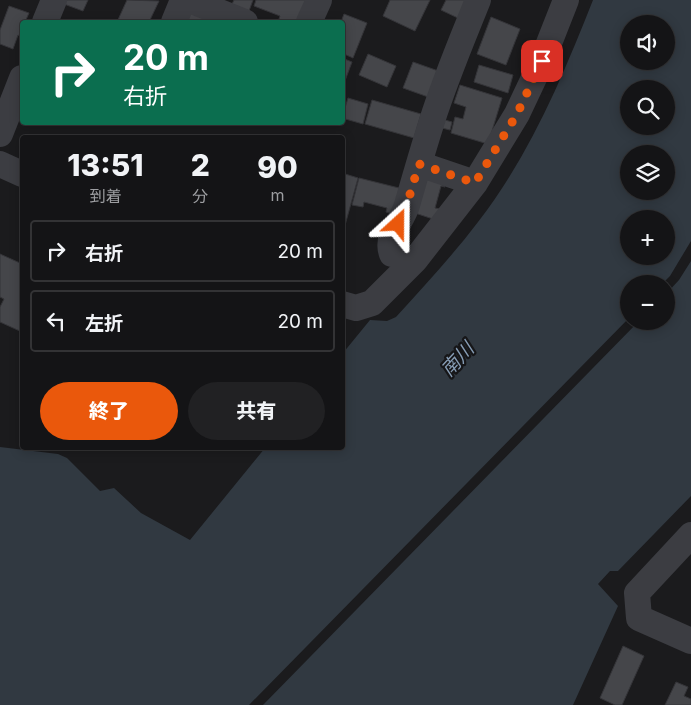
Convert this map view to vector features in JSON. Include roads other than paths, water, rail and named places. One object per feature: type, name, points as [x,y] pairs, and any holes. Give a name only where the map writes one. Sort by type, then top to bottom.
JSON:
[{"type":"street","points":[[46,20],[54,0]]},
{"type":"street","points":[[175,20],[183,0]]},
{"type":"street","points":[[189,0],[240,20]]},
{"type":"street","points":[[310,20],[319,0]]},
{"type":"street","points":[[415,260],[392,254],[389,246],[391,237],[405,211],[450,70],[478,0]]},
{"type":"street","points":[[345,305],[356,308],[372,303],[415,260],[475,183],[517,114],[542,61],[566,0]]},
{"type":"street","points":[[0,134],[20,83]]},
{"type":"street","points":[[0,164],[20,173]]},
{"type":"street","points":[[419,164],[475,183]]},
{"type":"street","points":[[691,535],[637,593],[639,618],[691,641]]},
{"type":"water","name":"南川","points":[[593,0],[691,0],[691,496],[618,571],[610,571],[598,584],[618,606],[573,705],[0,705],[0,447],[58,454],[67,458],[100,491],[114,488],[141,513],[190,540],[263,450],[345,450],[345,351],[370,320],[387,321],[396,317],[448,258],[497,196],[514,170],[557,87]]}]
